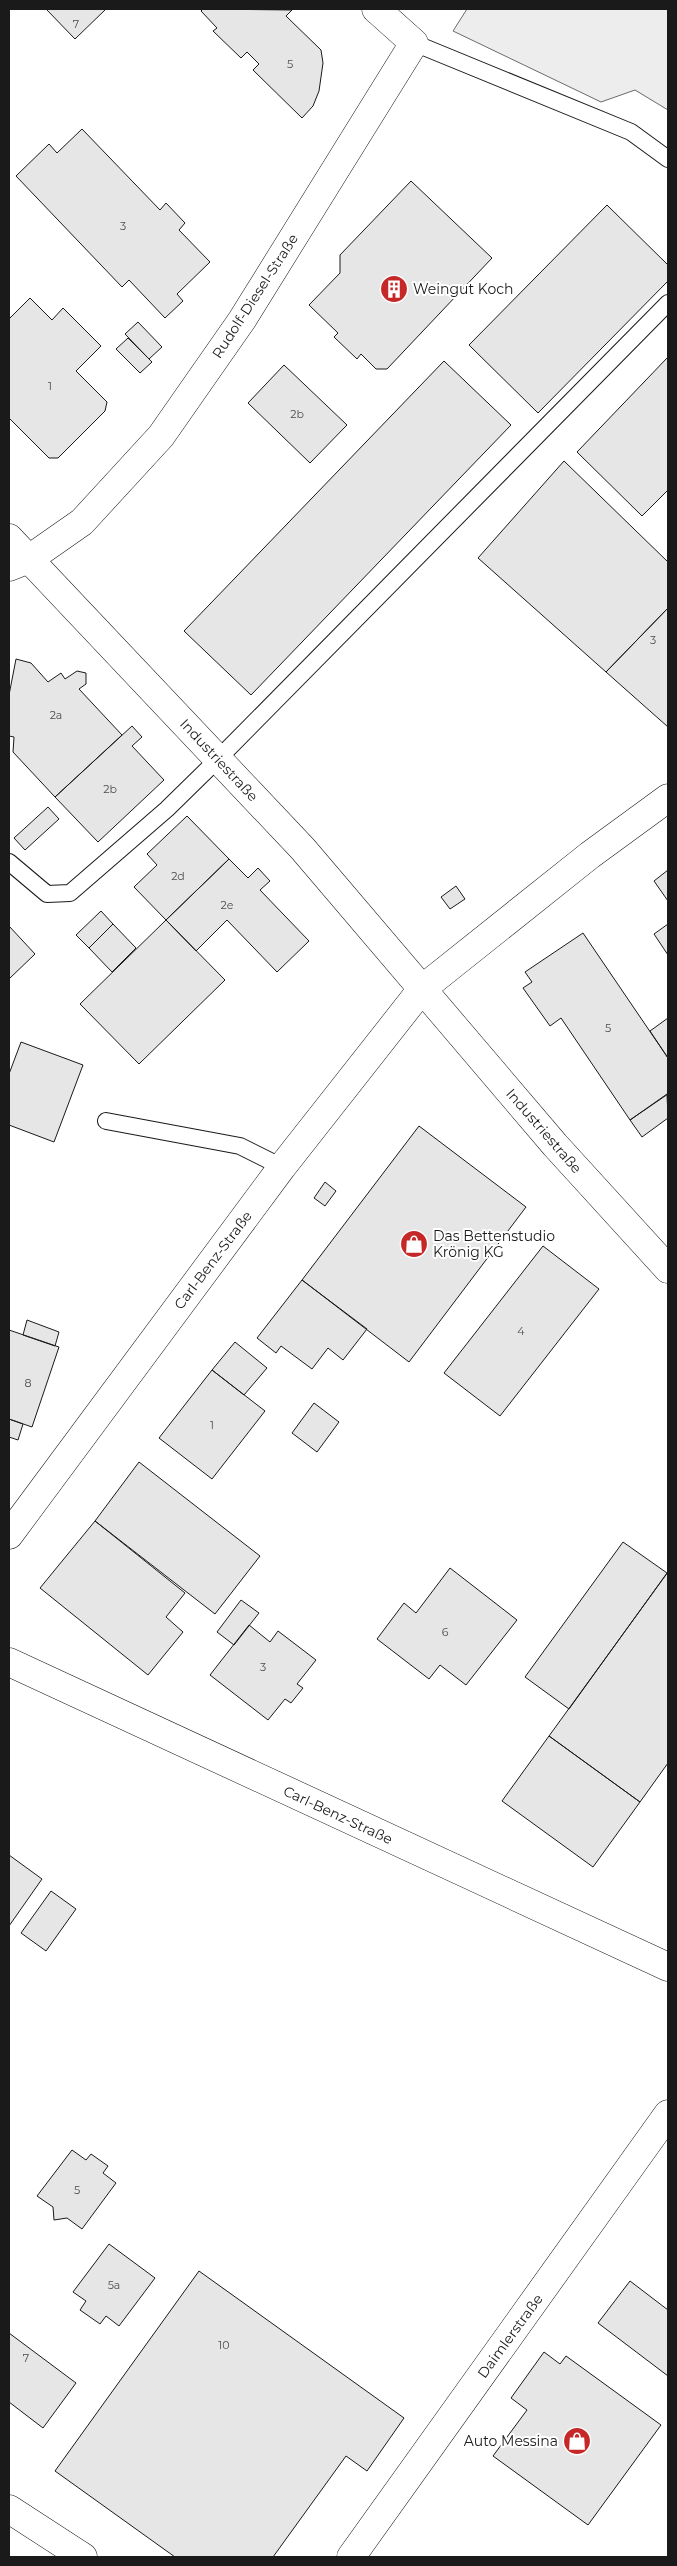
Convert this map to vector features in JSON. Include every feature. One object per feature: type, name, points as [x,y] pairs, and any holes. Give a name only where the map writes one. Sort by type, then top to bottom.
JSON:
[{"type":"street","points":[[376,9],[414,43]]},
{"type":"street","name":"Rudolf-Diesel-Straße","points":[[19,563],[82,522],[161,436],[242,320],[414,43]]},
{"type":"street","name":"Industriestraße","points":[[9,538],[19,563],[218,759],[303,849],[555,1145],[668,1270]]},
{"type":"street","points":[[422,989],[590,855],[668,798]]},
{"type":"street","name":"Carl-Benz-Straße","points":[[9,1535],[282,1167],[422,989]]},
{"type":"street","name":"Carl-Benz-Straße","points":[[9,1662],[668,1967]]},
{"type":"street","name":"Daimlerstraße","points":[[351,2557],[668,2114]]},
{"type":"street","points":[[9,2509],[83,2557]]},
{"type":"lane","points":[[414,43],[631,132],[668,158]]},
{"type":"lane","points":[[9,862],[47,894],[70,893],[167,809],[218,759],[668,303]]},
{"type":"lane","points":[[106,1121],[240,1146],[282,1167]]},
{"type":"shaded area","points":[[467,9],[668,9],[668,110],[635,90],[601,102],[453,31]]},
{"type":"building","points":[[46,9],[106,9],[75,39]]},
{"type":"building","points":[[203,9],[292,10],[286,16],[321,50],[323,63],[319,91],[313,106],[302,118],[253,70],[259,64],[247,52],[241,58],[213,31],[217,28],[201,11]]},
{"type":"building","points":[[82,129],[160,210],[166,203],[185,223],[179,230],[210,262],[177,294],[183,301],[165,318],[129,280],[122,287],[16,176],[49,144],[57,153]]},
{"type":"building","name":"Weingut Koch","points":[[411,181],[492,258],[387,369],[376,369],[361,354],[357,359],[334,337],[338,333],[309,305],[340,273],[340,255]]},
{"type":"building","points":[[607,205],[668,265],[668,281],[538,413],[469,345]]},
{"type":"building","points":[[30,298],[52,320],[63,308],[101,346],[76,371],[107,402],[105,411],[58,458],[49,458],[9,418],[9,319]]},
{"type":"building","points":[[138,322],[162,347],[149,359],[125,334]]},
{"type":"building","points":[[128,338],[152,362],[140,373],[116,349]]},
{"type":"building","points":[[668,357],[668,490],[642,516],[577,452]]},
{"type":"building","points":[[444,361],[511,425],[251,695],[184,631]]},
{"type":"building","points":[[284,365],[347,425],[310,463],[248,403]]},
{"type":"building","points":[[564,461],[668,562],[668,608],[606,672],[478,558]]},
{"type":"building","points":[[668,608],[668,727],[606,672]]},
{"type":"building","points":[[16,659],[31,663],[48,682],[61,673],[65,679],[77,671],[86,673],[86,684],[79,689],[122,735],[55,797],[13,752],[14,737],[9,736],[9,695]]},
{"type":"building","points":[[132,726],[142,737],[132,746],[164,780],[98,842],[55,797]]},
{"type":"building","points":[[48,807],[59,819],[25,850],[14,838]]},
{"type":"building","points":[[187,816],[229,859],[166,920],[134,887],[157,865],[147,854]]},
{"type":"building","points":[[229,859],[248,878],[258,868],[270,881],[260,890],[309,941],[277,972],[227,920],[196,951],[166,920]]},
{"type":"building","points":[[668,870],[668,901],[654,881]]},
{"type":"building","points":[[456,886],[465,899],[450,909],[441,897]]},
{"type":"building","points":[[101,911],[113,924],[89,948],[76,935]]},
{"type":"building","points":[[166,920],[225,980],[139,1064],[80,1004]]},
{"type":"building","points":[[113,924],[136,948],[112,972],[89,948]]},
{"type":"building","points":[[668,924],[668,955],[654,934]]},
{"type":"building","points":[[9,926],[35,954],[9,979]]},
{"type":"building","points":[[583,933],[668,1058],[668,1094],[630,1120],[561,1018],[550,1026],[523,988],[532,982],[525,972]]},
{"type":"building","points":[[668,1018],[668,1058],[650,1031]]},
{"type":"building","points":[[21,1042],[83,1065],[54,1142],[9,1125],[9,1074]]},
{"type":"building","points":[[667,1094],[668,1118],[642,1137],[630,1120]]},
{"type":"building","name":"Das Bettenstudio Krönig KG","points":[[419,1126],[526,1207],[409,1362],[302,1280]]},
{"type":"building","points":[[325,1182],[336,1191],[325,1206],[314,1198]]},
{"type":"building","points":[[543,1246],[599,1289],[500,1416],[444,1373]]},
{"type":"building","points":[[302,1280],[367,1329],[343,1360],[328,1348],[312,1369],[281,1346],[276,1353],[257,1338]]},
{"type":"building","points":[[27,1320],[59,1332],[55,1346],[23,1335]]},
{"type":"building","points":[[9,1330],[59,1347],[32,1427],[9,1419]]},
{"type":"building","points":[[235,1342],[267,1368],[244,1395],[212,1370]]},
{"type":"building","points":[[212,1370],[265,1411],[212,1479],[159,1438]]},
{"type":"building","points":[[314,1403],[339,1422],[317,1452],[292,1433]]},
{"type":"building","points":[[9,1419],[23,1424],[18,1440],[9,1437]]},
{"type":"building","points":[[139,1462],[260,1556],[215,1614],[95,1521]]},
{"type":"building","points":[[95,1521],[185,1593],[166,1617],[183,1632],[148,1675],[40,1588]]},
{"type":"building","points":[[623,1542],[667,1573],[569,1709],[525,1677]]},
{"type":"building","points":[[450,1568],[517,1620],[466,1685],[440,1665],[429,1679],[377,1639],[404,1603],[416,1613]]},
{"type":"building","points":[[668,1572],[668,1763],[640,1802],[549,1736]]},
{"type":"building","points":[[241,1600],[259,1613],[234,1645],[217,1632]]},
{"type":"building","points":[[249,1625],[270,1642],[278,1631],[316,1660],[297,1684],[303,1688],[291,1703],[285,1699],[268,1720],[210,1675]]},
{"type":"building","points":[[549,1736],[640,1802],[593,1867],[502,1801]]},
{"type":"building","points":[[9,1855],[42,1879],[9,1926]]},
{"type":"building","points":[[51,1891],[76,1909],[46,1951],[21,1933]]},
{"type":"building","points":[[72,2150],[86,2160],[91,2154],[108,2166],[103,2173],[116,2183],[82,2229],[67,2218],[54,2220],[53,2207],[37,2196]]},
{"type":"building","points":[[109,2244],[155,2278],[119,2326],[106,2316],[100,2324],[80,2310],[86,2301],[73,2292]]},
{"type":"building","points":[[199,2271],[404,2418],[367,2471],[346,2456],[273,2557],[175,2557],[55,2471]]},
{"type":"building","points":[[630,2281],[668,2310],[668,2376],[598,2323]]},
{"type":"building","points":[[9,2333],[76,2383],[43,2428],[9,2402]]},
{"type":"building","name":"Auto Messina","points":[[544,2352],[560,2364],[566,2356],[661,2425],[588,2525],[493,2456],[527,2410],[511,2398]]},
{"type":"place","name":"Weingut Koch","points":[[394,289]]},
{"type":"place","name":"Das Bettenstudio Krönig KG","points":[[414,1244]]},
{"type":"place","name":"Auto Messina","points":[[577,2441]]}]
